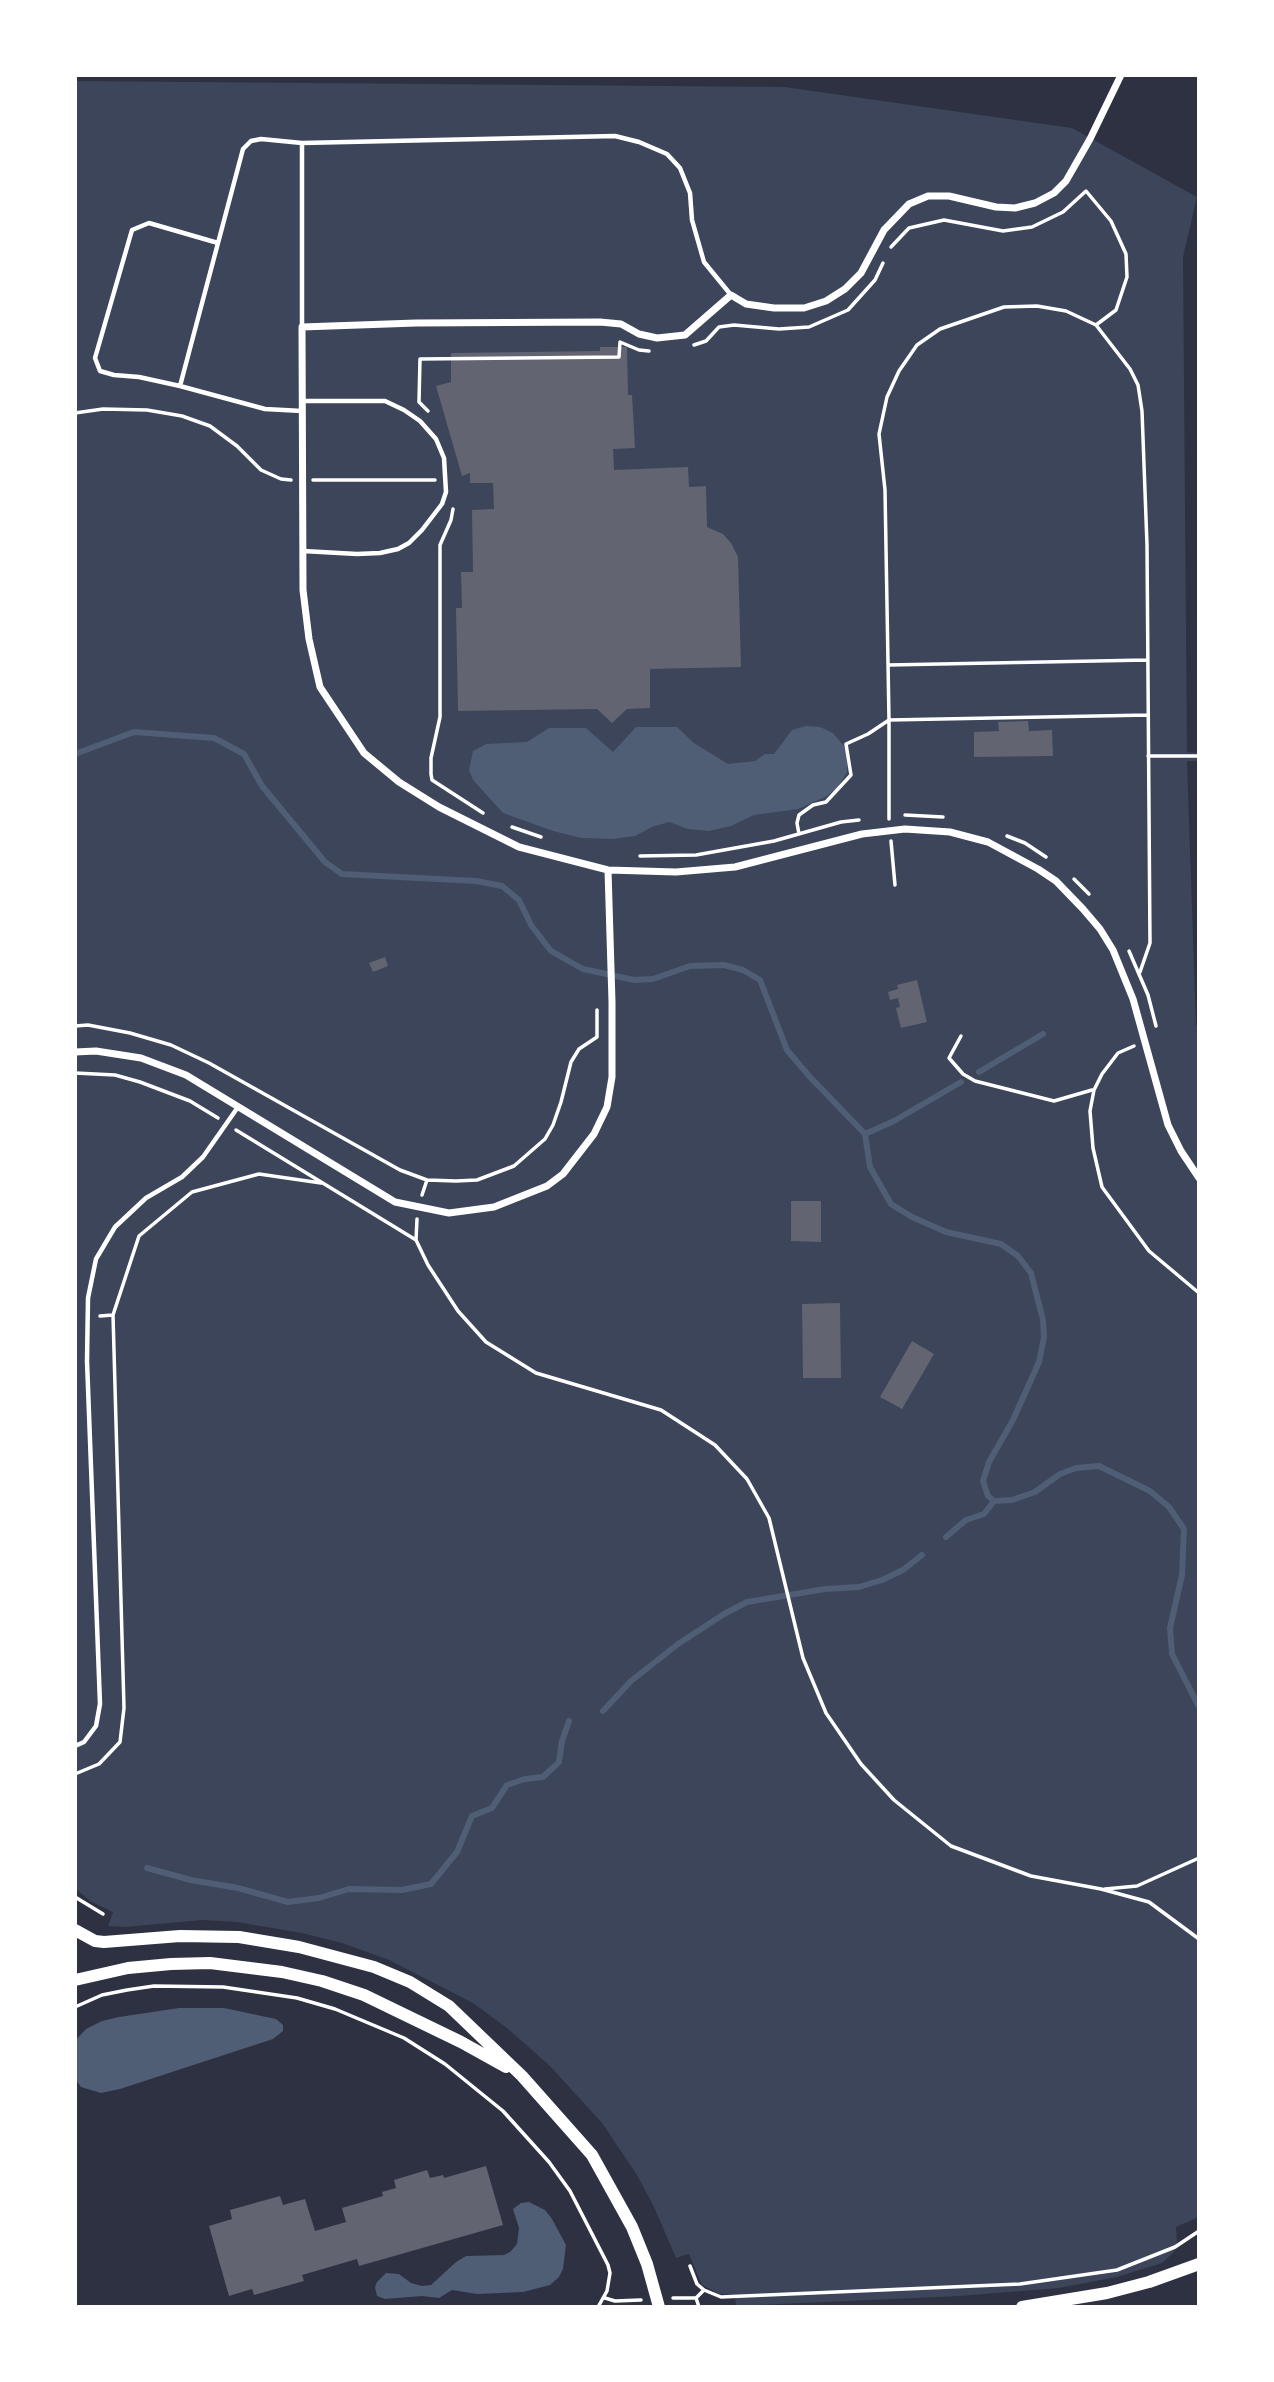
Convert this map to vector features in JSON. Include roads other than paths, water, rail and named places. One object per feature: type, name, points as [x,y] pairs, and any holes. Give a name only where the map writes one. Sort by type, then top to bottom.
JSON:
[{"type":"main road","points":[[75,1930],[95,1941],[114,1943],[180,1936],[239,1937],[299,1947],[374,1968],[410,1982],[449,2006],[522,2076],[592,2155],[632,2227],[648,2264],[659,2307]]},
{"type":"main road","points":[[75,1980],[128,1968],[171,1964],[209,1963],[282,1972],[364,1995],[461,2042],[522,2076]]},
{"type":"main road","points":[[1022,2307],[1107,2293],[1149,2282],[1199,2264]]},
{"type":"street","points":[[1121,75],[1090,139],[1066,181],[1054,193],[1035,203],[1015,208],[949,196],[928,196],[909,204],[884,230],[861,273],[845,289],[826,301],[804,308],[746,304],[731,295],[685,335],[657,338],[639,334],[621,324],[600,322],[302,327],[303,590],[309,639],[320,687],[364,753],[399,782],[439,807],[519,847],[608,870],[676,872],[735,867],[862,834],[905,829],[950,832],[988,842],[1056,881],[1100,929],[1113,950],[1127,981],[1168,1125],[1199,1178]]},
{"type":"street","points":[[75,1052],[96,1051],[141,1058],[186,1075],[394,1202],[449,1213],[494,1207],[547,1186],[563,1174],[594,1134],[607,1107],[612,1077],[608,870]]},
{"type":"lane","points":[[180,386],[243,149],[251,141],[261,139],[302,143],[615,136],[639,142],[667,154],[680,168],[690,193],[692,220],[704,262],[731,295]]},
{"type":"lane","points":[[302,143],[302,327]]},
{"type":"lane","points":[[218,243],[149,223],[132,230],[94,358],[100,371],[180,386],[265,409],[302,411]]},
{"type":"lane","points":[[302,401],[385,401],[404,410],[421,421],[436,439],[444,458],[446,480],[442,504],[416,537],[398,549],[357,554],[302,551]]},
{"type":"lane","points":[[75,1746],[84,1742],[96,1726],[100,1704],[88,1316],[88,1298],[96,1259],[115,1227],[146,1198],[182,1177],[203,1157],[238,1107]]},
{"type":"waterway","points":[[75,754],[134,732],[214,738],[244,754],[262,786],[325,862],[342,874],[476,881],[502,886],[519,900],[531,925],[551,951],[583,969],[634,980],[653,979],[690,966],[724,965],[743,970],[760,980],[787,1050],[865,1134],[870,1167],[891,1204],[946,1232],[1001,1244],[1018,1256],[1031,1273],[1043,1320],[1044,1337],[1039,1362],[1013,1420],[989,1462],[983,1481],[988,1496],[994,1501],[1012,1500],[1035,1492],[1060,1474],[1076,1468],[1099,1466],[1150,1491],[1169,1507],[1184,1529],[1182,1575],[1170,1628],[1172,1654],[1199,1707]]},
{"type":"waterway","points":[[979,1072],[1043,1034]]},
{"type":"waterway","points":[[865,1134],[894,1121],[961,1082]]},
{"type":"waterway","points":[[946,1537],[966,1520],[984,1514],[994,1501]]},
{"type":"waterway","points":[[603,1711],[631,1681],[678,1644],[747,1602],[825,1589],[859,1587],[903,1570],[922,1555]]},
{"type":"waterway","points":[[147,1868],[288,1902],[319,1898],[349,1889],[402,1890],[431,1884],[457,1852],[472,1816],[492,1808],[507,1785],[543,1777],[559,1762],[569,1721]]}]
